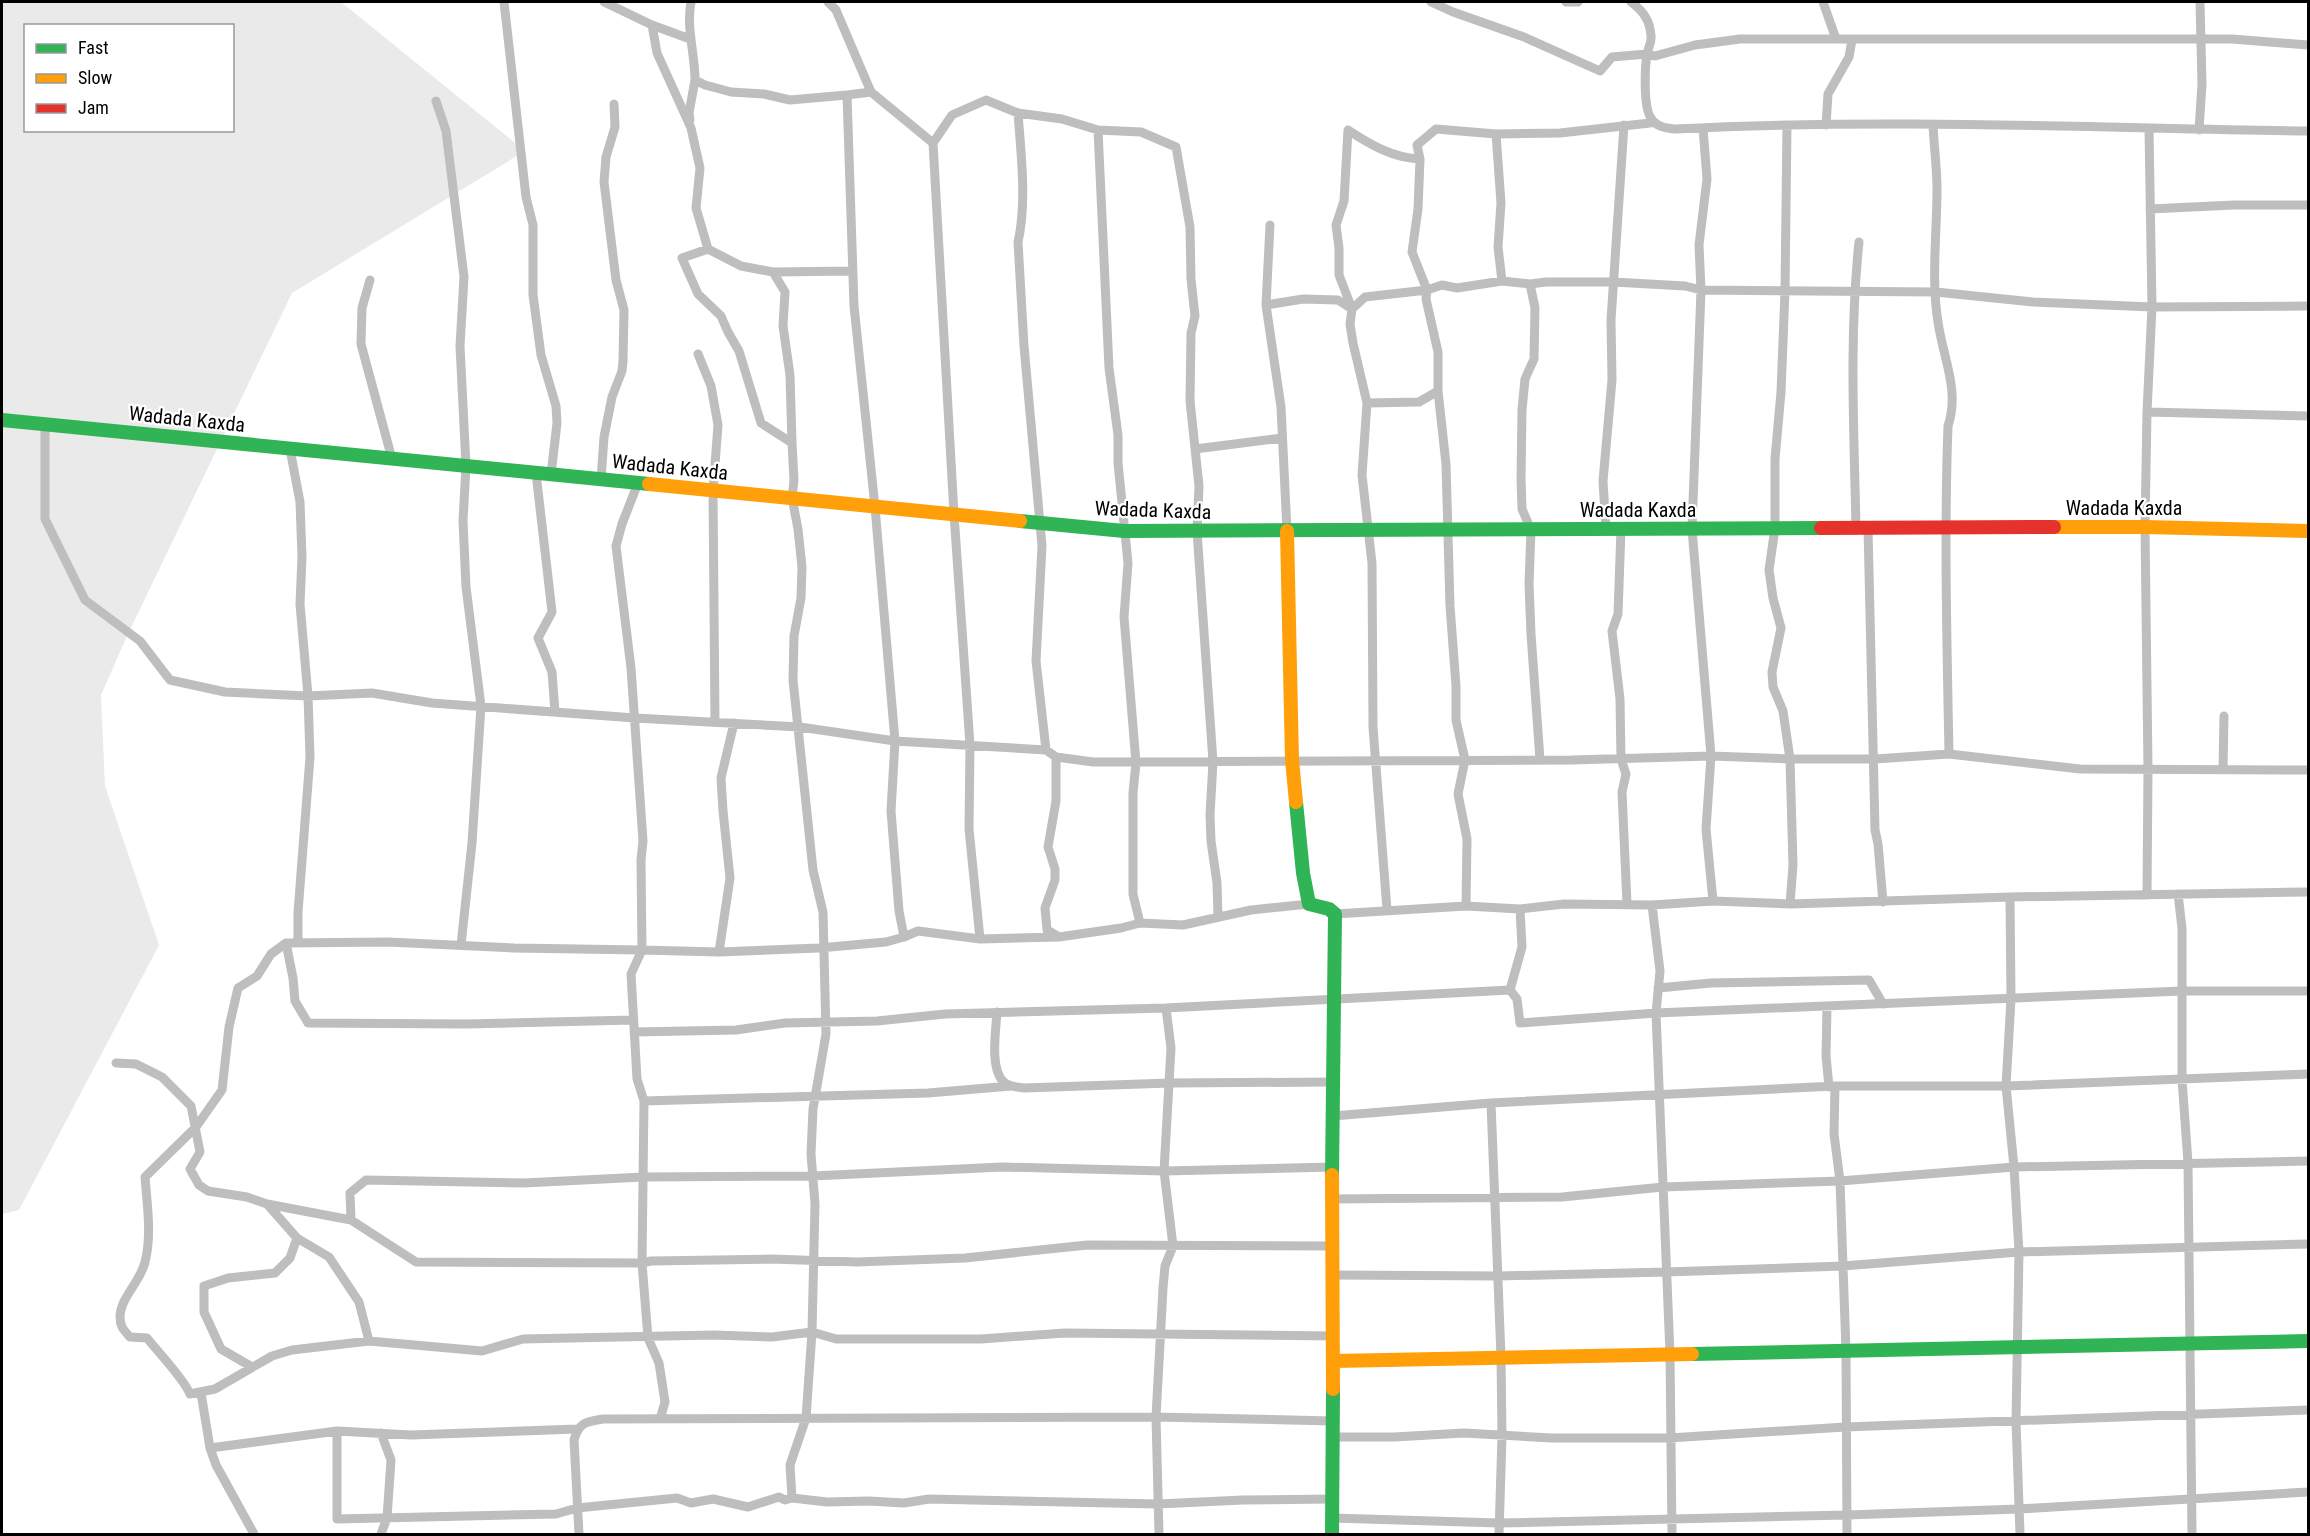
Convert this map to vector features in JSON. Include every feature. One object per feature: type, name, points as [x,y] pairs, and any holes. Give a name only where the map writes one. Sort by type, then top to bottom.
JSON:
[{"type":"street","points":[[504,2],[526,197],[533,225],[533,296],[541,355],[556,406],[557,423],[551,475]]},
{"type":"street","points":[[604,2],[652,25],[690,39]]},
{"type":"street","points":[[691,2],[689,20],[690,39],[695,58],[695,80],[689,113],[700,168],[696,208],[708,249]]},
{"type":"street","points":[[828,2],[836,10],[871,92],[933,143]]},
{"type":"street","points":[[1431,2],[1524,37],[1600,71],[1612,57],[1647,54],[1655,56],[1695,45],[1740,39],[2232,39],[2308,45]]},
{"type":"street","points":[[1566,2],[1578,2]]},
{"type":"street","points":[[1466,906],[1467,839],[1458,794],[1465,760],[1456,720],[1446,464],[1438,391],[1438,352],[1426,299],[1427,290],[1412,252],[1418,209],[1417,145],[1436,129],[1496,134],[1560,133],[1650,123],[1646,94],[1647,54],[1652,38],[1649,23],[1643,11],[1631,2]]},
{"type":"street","points":[[1823,2],[1836,39]]},
{"type":"street","points":[[2199,130],[2202,84],[2199,40],[2200,2]]},
{"type":"street","points":[[652,25],[657,53],[691,128]]},
{"type":"street","points":[[1826,125],[1827,94],[1849,57],[1852,40]]},
{"type":"street","points":[[695,80],[705,86],[731,92],[764,94],[790,100],[871,92]]},
{"type":"street","points":[[847,95],[854,306],[875,507],[895,741],[891,811],[898,911],[904,937]]},
{"type":"street","points":[[980,939],[969,829],[970,745],[933,143],[952,115],[986,100],[1018,113],[1062,119],[1098,130],[1142,132],[1176,147],[1190,227],[1191,279],[1195,316],[1191,333],[1190,390],[1199,486],[1197,531],[1213,762],[1210,815],[1218,917]]},
{"type":"street","points":[[436,101],[446,131],[464,278],[460,346],[466,466],[463,521],[466,587],[481,706],[472,843],[461,945]]},
{"type":"street","points":[[601,480],[604,437],[612,397],[622,371],[623,361],[624,310],[616,280],[604,182],[606,157],[615,127],[614,104]]},
{"type":"street","points":[[1018,113],[1022,176],[1021,227],[1018,242],[1024,346],[1042,546],[1036,661],[1046,750]]},
{"type":"street","points":[[1651,118],[1661,128],[1675,129],[1787,125],[1933,125],[2308,131]]},
{"type":"street","points":[[1606,529],[1603,481],[1612,380],[1611,320],[1624,125]]},
{"type":"street","points":[[1787,125],[1785,291],[1781,392],[1775,459],[1774,528],[1769,582],[1781,628],[1772,672],[1773,687],[1783,711],[1790,759],[1793,865],[1790,904]]},
{"type":"street","points":[[1933,125],[1937,188],[1937,322],[1950,372],[1953,398],[1952,414],[1948,426],[1946,528],[1949,754]]},
{"type":"street","points":[[1703,128],[1707,178],[1700,227],[1701,290],[1692,529],[1711,756],[1706,829],[1713,901]]},
{"type":"street","points":[[2147,895],[2145,527],[2152,307],[2149,129]]},
{"type":"street","points":[[1098,130],[1109,368],[1118,435],[1128,562],[1124,617],[1136,763],[1133,793],[1133,894],[1140,923]]},
{"type":"street","points":[[1387,910],[1372,676],[1372,563],[1362,475],[1367,403],[1360,381],[1353,343],[1350,324],[1352,309],[1339,275],[1336,225],[1344,201],[1348,130],[1373,146],[1412,159],[1419,159]]},
{"type":"street","points":[[1496,134],[1501,203],[1498,247],[1502,282]]},
{"type":"street","points":[[2150,209],[2234,205],[2308,205]]},
{"type":"street","points":[[1270,225],[1266,305],[1278,384],[1282,438],[1287,531],[1292,760],[1303,873],[1309,904]]},
{"type":"street","points":[[1859,242],[1854,292],[1852,363],[1875,759],[1875,830],[1883,903]]},
{"type":"street","points":[[792,443],[761,423],[740,351],[721,316],[698,294],[682,258],[708,249],[741,266],[773,272],[852,271]]},
{"type":"street","points":[[773,272],[785,292],[783,326],[790,375],[794,480],[792,498],[802,567],[801,598],[794,636],[793,680],[800,727],[813,870],[823,912],[825,946],[826,1034],[815,1097],[811,1154],[814,1204],[812,1332],[806,1418],[790,1465],[792,1498]]},
{"type":"street","points":[[370,280],[362,308],[361,344],[392,459]]},
{"type":"street","points":[[1352,309],[1365,297],[1427,290],[1442,285],[1456,288],[1502,282],[1530,284],[1613,282],[1685,286],[1701,290],[1936,292],[2033,302],[2152,307],[2308,306]]},
{"type":"street","points":[[1530,284],[1535,308],[1534,359],[1525,379],[1521,479],[1522,509],[1531,530],[1530,614],[1540,760]]},
{"type":"street","points":[[1266,305],[1303,299],[1338,300],[1352,309]]},
{"type":"street","points":[[698,354],[711,386],[718,425],[713,491],[715,722]]},
{"type":"street","points":[[1367,403],[1419,402],[1438,391]]},
{"type":"street","points":[[2147,412],[2308,416]]},
{"type":"street","name":"Wadada Kaxda","points":[[2,420],[1124,531],[2145,527],[2308,531]]},
{"type":"street","points":[[45,424],[45,519],[85,600],[140,641],[170,680],[225,692],[308,696],[372,693],[432,703],[800,727],[895,741],[1046,750],[1056,757],[1093,762],[1540,760],[1711,756],[1875,759],[1949,754],[2080,769],[2308,770]]},
{"type":"street","points":[[1195,449],[1282,438]]},
{"type":"street","points":[[290,449],[300,502],[302,557],[300,603],[308,696],[310,757],[298,912],[298,943]]},
{"type":"street","points":[[536,473],[552,612],[538,638],[552,672],[555,712]]},
{"type":"street","points":[[638,483],[616,546],[635,718],[643,841],[641,860],[642,950],[632,974],[633,1020],[637,1079],[644,1101],[642,1263],[648,1338],[660,1363],[665,1402],[660,1419]]},
{"type":"street","points":[[1621,529],[1618,614],[1612,631],[1620,699],[1621,759],[1626,774],[1622,792],[1627,904]]},
{"type":"street","points":[[2223,769],[2224,716]]},
{"type":"street","points":[[719,952],[730,878],[721,778],[734,723]]},
{"type":"street","points":[[1056,757],[1056,801],[1048,847],[1055,869],[1055,880],[1045,908],[1047,930],[1059,937]]},
{"type":"street","points":[[1334,1336],[1065,1333],[981,1339],[836,1339],[812,1332],[772,1337],[714,1335],[524,1339],[482,1351],[369,1341],[292,1350],[272,1356],[215,1389],[190,1394],[186,1384],[147,1338],[130,1337],[120,1327],[120,1314],[146,1261],[148,1224],[145,1177],[196,1127],[222,1090],[229,1027],[238,988],[257,976],[271,954],[286,943],[388,942],[719,952],[886,942],[918,931],[980,939],[1059,937],[1140,923],[1183,925],[1251,910],[1309,904],[1329,909],[1335,914],[1466,906],[1520,909],[1564,904],[1652,905],[1713,901],[1790,904],[1883,903],[2010,897],[2308,892]]},
{"type":"street","points":[[2178,894],[2182,928],[2182,1079],[2188,1163],[2192,1534]]},
{"type":"street","points":[[2010,897],[2012,999],[2006,1086],[2019,1252],[2016,1421],[2020,1534]]},
{"type":"street","points":[[1652,905],[1660,971],[1656,1013],[1670,1354],[1672,1534]]},
{"type":"street","points":[[1510,990],[1522,947],[1520,909]]},
{"type":"street","points":[[1332,1534],[1334,1275],[1331,1246],[1335,914]]},
{"type":"street","points":[[286,943],[295,1001],[308,1023],[466,1024],[633,1020]]},
{"type":"street","points":[[1658,988],[1711,983],[1869,980],[1883,1004]]},
{"type":"street","points":[[1510,990],[1517,999],[1520,1023],[1656,1013],[2182,991],[2308,991]]},
{"type":"street","points":[[634,1032],[736,1030],[785,1023],[877,1021],[945,1014],[1166,1008],[1510,990]]},
{"type":"street","points":[[1827,1006],[1826,1056],[1832,1086],[1834,1134],[1840,1182],[1846,1350],[1847,1534]]},
{"type":"street","points":[[1159,1534],[1156,1417],[1165,1266],[1173,1246],[1164,1171],[1171,1048],[1166,1008]]},
{"type":"street","points":[[997,1012],[995,1055],[998,1072],[1003,1081],[1012,1086]]},
{"type":"street","points":[[116,1063],[136,1064],[162,1077],[191,1106],[200,1152],[190,1170],[199,1185],[208,1191],[247,1197],[267,1204],[351,1220],[416,1262],[642,1263],[813,1259],[857,1262],[965,1258],[1087,1245],[1331,1246]]},
{"type":"street","points":[[1333,1116],[1491,1103],[1832,1086],[2006,1086],[2308,1074]]},
{"type":"street","points":[[644,1101],[928,1093],[1012,1086],[1024,1088],[1170,1083],[1333,1082]]},
{"type":"street","points":[[1491,1103],[1501,1358],[1502,1436],[1499,1534]]},
{"type":"street","points":[[1333,1199],[1562,1197],[1663,1187],[1840,1182],[2014,1167],[2308,1161]]},
{"type":"street","points":[[351,1220],[350,1193],[366,1180],[524,1183],[643,1177],[813,1176],[1002,1167],[1164,1171],[1333,1167]]},
{"type":"street","points":[[267,1204],[297,1238],[329,1257],[359,1302],[369,1341]]},
{"type":"street","points":[[252,1367],[221,1349],[204,1312],[204,1286],[228,1278],[275,1274],[290,1258],[297,1238]]},
{"type":"street","points":[[1334,1275],[1499,1276],[1666,1272],[1843,1266],[2019,1252],[2308,1244]]},
{"type":"street","points":[[1334,1361],[2308,1341]]},
{"type":"street","points":[[201,1393],[210,1448],[216,1465],[254,1534]]},
{"type":"street","points":[[1333,1437],[1394,1437],[1464,1433],[1502,1436],[1670,1438],[1845,1427],[2308,1410]]},
{"type":"street","points":[[210,1448],[337,1431],[411,1435],[577,1429],[586,1422],[603,1419],[1156,1417],[1333,1421]]},
{"type":"street","points":[[577,1429],[574,1440],[579,1534]]},
{"type":"street","points":[[337,1431],[337,1519],[556,1514],[578,1508],[677,1498],[691,1503],[713,1499],[748,1507],[779,1497],[785,1500],[792,1498],[827,1502],[840,1500],[904,1503],[929,1499],[1158,1504],[1332,1499]]},
{"type":"street","points":[[381,1433],[392,1460],[387,1518],[381,1534]]},
{"type":"street","points":[[1332,1518],[1499,1523],[1847,1515],[2019,1509],[2191,1497],[2308,1492]]},
{"type":"shaded area","points":[[2,2],[341,2],[525,151],[292,293],[127,636],[101,695],[105,786],[159,945],[19,1210],[2,1214]]},
{"type":"traffic: fast","points":[[2,420],[649,484]]},
{"type":"traffic: fast","points":[[1020,521],[1124,531],[1821,528]]},
{"type":"traffic: fast","points":[[1296,802],[1303,873],[1309,904],[1329,909],[1335,914],[1332,1175]]},
{"type":"traffic: fast","points":[[1692,1354],[2308,1341]]},
{"type":"traffic: fast","points":[[1332,1534],[1333,1389]]},
{"type":"traffic: slow","points":[[649,484],[1020,521]]},
{"type":"traffic: slow","points":[[2054,527],[2308,531]]},
{"type":"traffic: slow","points":[[1287,531],[1292,760],[1296,802]]},
{"type":"traffic: slow","points":[[1332,1175],[1333,1389]]},
{"type":"traffic: slow","points":[[1334,1361],[1692,1354]]},
{"type":"traffic: jam","points":[[1821,528],[2054,527]]}]
